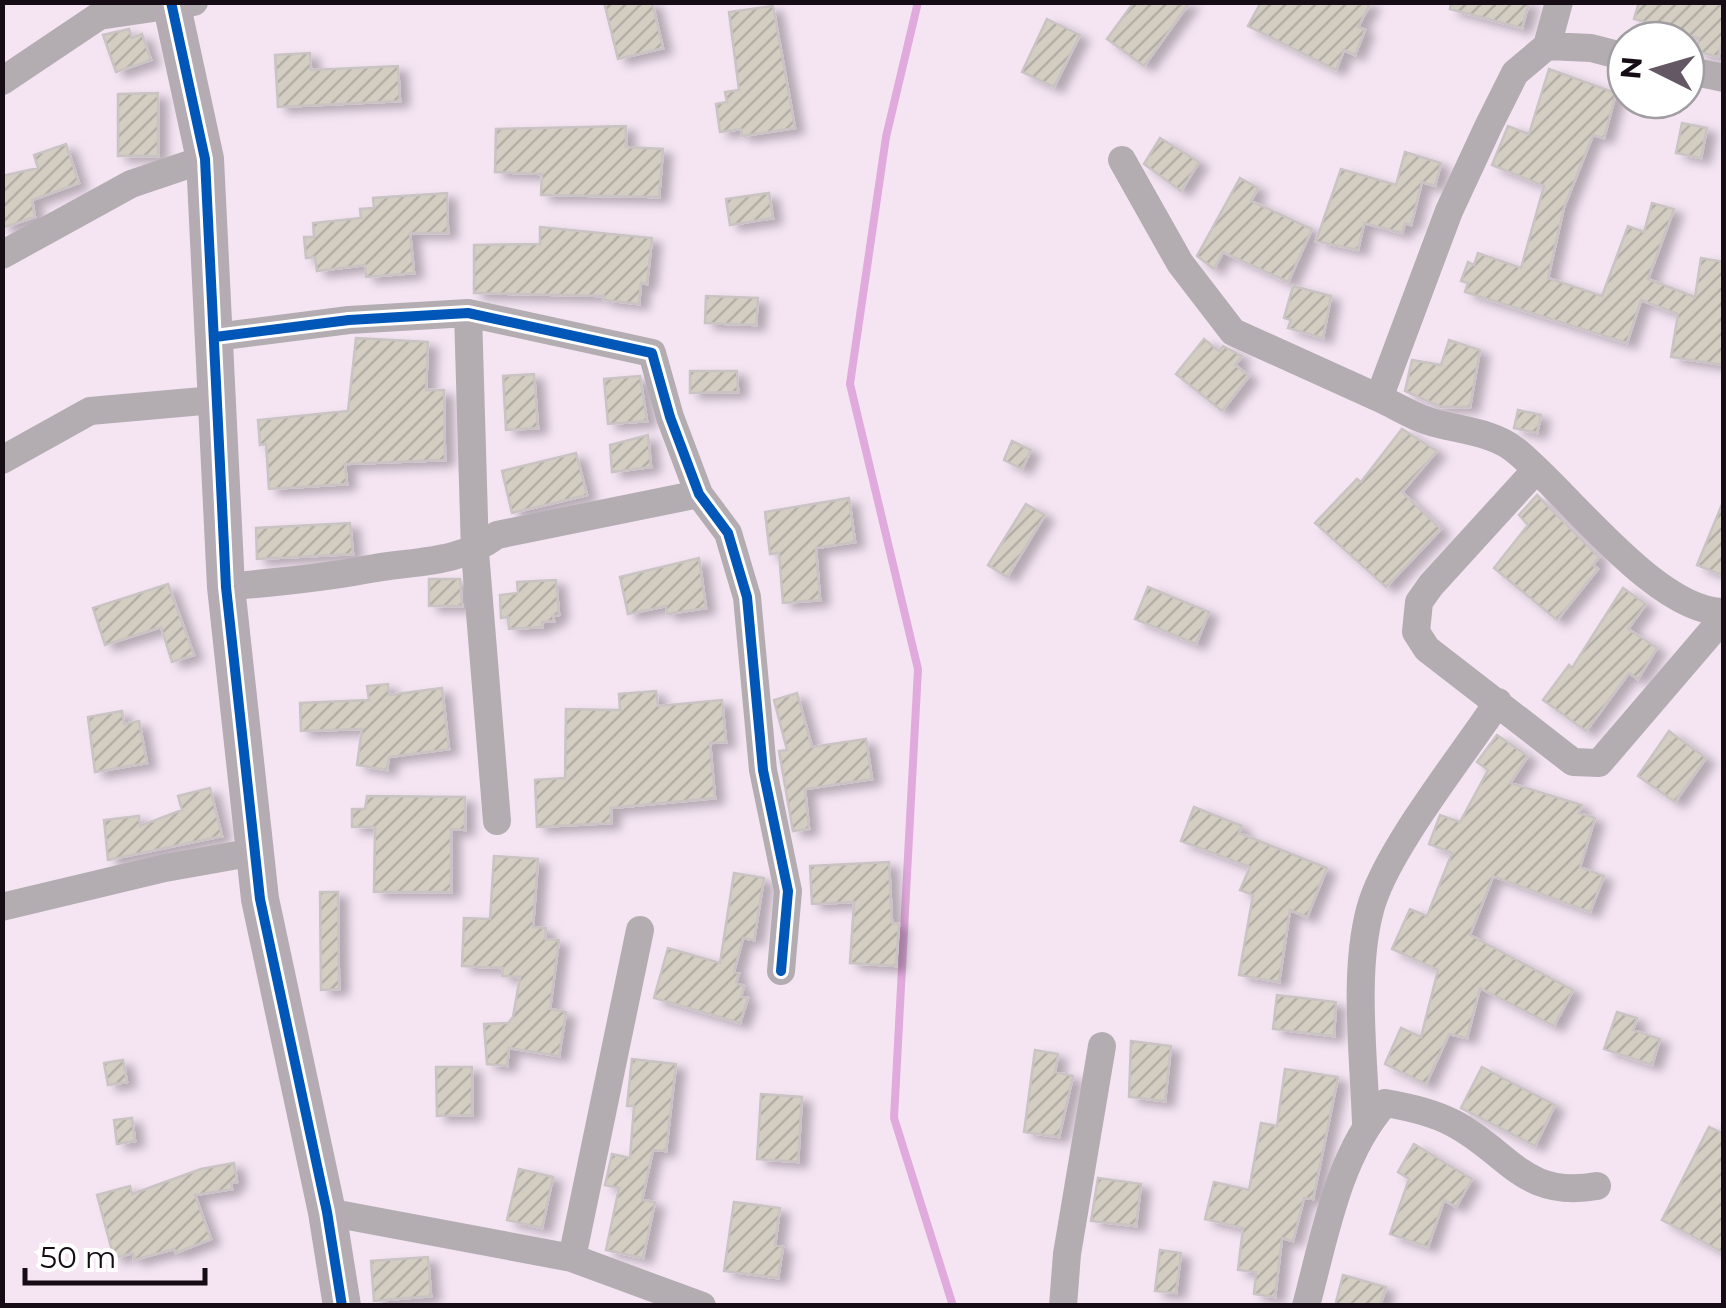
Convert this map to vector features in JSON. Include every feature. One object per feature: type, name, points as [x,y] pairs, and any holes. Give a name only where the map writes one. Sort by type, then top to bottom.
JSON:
[{"type":"street","points":[[1379,398],[1449,211],[1515,72],[1547,46],[1559,2]]},
{"type":"street","points":[[2,81],[99,16],[179,4],[204,159],[226,586],[254,852],[327,1212],[342,1306]]},
{"type":"street","points":[[1547,46],[1606,52]]},
{"type":"street","points":[[2,254],[131,184],[204,159]]},
{"type":"street","points":[[1122,160],[1180,263],[1233,332],[1428,421],[1462,428],[1513,448],[1634,568],[1706,610],[1724,614],[1600,763],[1574,762],[1419,642],[1414,619],[1431,585],[1535,471]]},
{"type":"street","points":[[216,337],[349,320],[468,313],[652,353],[670,417],[699,494],[728,533],[747,598],[763,770],[788,892],[781,971]]},
{"type":"street","points":[[468,313],[475,552],[497,821]]},
{"type":"street","points":[[2,460],[90,411],[214,400]]},
{"type":"street","points":[[226,586],[290,584],[435,562],[475,552],[497,535],[699,494]]},
{"type":"street","points":[[1366,1124],[1362,1002],[1369,912],[1395,856],[1498,702]]},
{"type":"street","points":[[2,907],[164,868],[254,852]]},
{"type":"street","points":[[572,1258],[640,930]]},
{"type":"street","points":[[1063,1306],[1067,1254],[1102,1046]]},
{"type":"street","points":[[1306,1306],[1322,1242],[1366,1124],[1386,1102],[1417,1108],[1454,1123],[1540,1185],[1564,1192],[1597,1186]]},
{"type":"street","points":[[327,1212],[572,1258],[702,1306]]},
{"type":"building","points":[[604,2],[652,2],[663,48],[618,59]]},
{"type":"building","points":[[1134,2],[1190,2],[1144,66],[1107,39]]},
{"type":"building","points":[[1261,2],[1371,2],[1358,27],[1365,30],[1355,55],[1344,50],[1336,70],[1248,26]]},
{"type":"building","points":[[1451,2],[1529,2],[1522,28],[1450,9]]},
{"type":"building","points":[[1639,2],[1724,2],[1724,37],[1718,57],[1706,54],[1706,20],[1634,19]]},
{"type":"building","points":[[773,6],[795,128],[742,136],[741,129],[720,132],[716,104],[727,102],[725,92],[739,90],[729,12]]},
{"type":"building","points":[[1047,19],[1080,35],[1054,87],[1022,72]]},
{"type":"building","points":[[129,29],[132,38],[142,34],[151,60],[116,72],[103,35]]},
{"type":"building","points":[[310,53],[311,70],[398,66],[400,101],[278,107],[275,55]]},
{"type":"building","points":[[1549,69],[1606,89],[1609,120],[1604,138],[1593,135],[1564,207],[1548,278],[1602,296],[1628,226],[1644,232],[1652,203],[1674,209],[1648,279],[1695,297],[1701,258],[1724,262],[1724,365],[1671,357],[1678,314],[1641,300],[1627,343],[1465,292],[1468,283],[1461,281],[1468,262],[1474,265],[1478,253],[1521,268],[1544,186],[1492,165],[1508,126],[1529,134]]},
{"type":"building","points":[[158,93],[158,156],[118,156],[118,94]]},
{"type":"building","points":[[1682,123],[1707,128],[1701,158],[1676,153]]},
{"type":"building","points":[[626,126],[626,147],[663,149],[659,197],[541,195],[542,174],[495,172],[496,129]]},
{"type":"building","points":[[1160,138],[1199,162],[1181,191],[1144,164]]},
{"type":"building","points":[[66,144],[79,183],[32,200],[35,217],[2,228],[2,176],[38,168],[34,155]]},
{"type":"building","points":[[1405,152],[1441,163],[1435,186],[1422,182],[1411,225],[1405,223],[1402,233],[1364,223],[1358,250],[1316,241],[1341,169],[1396,185]]},
{"type":"building","points":[[1240,178],[1258,188],[1251,201],[1312,229],[1288,282],[1223,252],[1214,269],[1197,256]]},
{"type":"building","points":[[447,193],[448,233],[410,233],[414,273],[366,277],[365,265],[317,271],[315,257],[306,258],[304,237],[314,237],[313,223],[361,218],[360,209],[374,208],[373,198]]},
{"type":"building","points":[[769,193],[773,218],[730,225],[726,199]]},
{"type":"building","points":[[540,227],[652,238],[647,284],[641,283],[639,304],[604,300],[604,296],[474,293],[474,245],[540,244]]},
{"type":"building","points":[[1293,286],[1331,296],[1323,338],[1288,328],[1291,320],[1284,318]]},
{"type":"building","points":[[706,296],[758,298],[756,325],[705,323]]},
{"type":"building","points":[[356,338],[428,342],[426,390],[444,390],[445,460],[345,464],[347,484],[269,489],[266,444],[260,445],[258,420],[348,411]]},
{"type":"building","points":[[1204,339],[1219,351],[1223,346],[1242,356],[1235,365],[1249,376],[1222,411],[1176,374]]},
{"type":"building","points":[[1449,340],[1480,350],[1470,407],[1441,407],[1405,391],[1412,360],[1441,365]]},
{"type":"building","points":[[690,371],[737,371],[738,392],[690,393]]},
{"type":"building","points":[[534,374],[538,428],[506,430],[503,376]]},
{"type":"building","points":[[640,376],[647,421],[608,424],[604,379]]},
{"type":"building","points":[[1518,410],[1541,415],[1537,433],[1514,428]]},
{"type":"building","points":[[1402,429],[1437,451],[1402,492],[1441,529],[1386,587],[1315,523],[1357,479],[1361,482]]},
{"type":"building","points":[[648,435],[651,467],[612,472],[610,445]]},
{"type":"building","points":[[1012,441],[1031,450],[1022,469],[1004,460]]},
{"type":"building","points":[[576,453],[587,495],[512,513],[502,471]]},
{"type":"building","points":[[1537,495],[1599,557],[1593,565],[1598,569],[1557,620],[1494,568],[1528,525],[1519,515]]},
{"type":"building","points":[[849,498],[855,542],[816,548],[820,600],[783,603],[779,553],[770,554],[765,512]]},
{"type":"building","points":[[1724,502],[1724,576],[1697,565]]},
{"type":"building","points":[[1026,504],[1045,515],[1007,577],[988,565]]},
{"type":"building","points":[[350,523],[353,554],[257,559],[256,528]]},
{"type":"building","points":[[699,558],[706,608],[667,614],[666,606],[628,614],[620,577]]},
{"type":"building","points":[[429,579],[460,579],[462,606],[429,606]]},
{"type":"building","points":[[556,580],[559,615],[553,616],[554,621],[542,622],[542,627],[509,629],[508,617],[501,618],[500,595],[518,593],[517,582]]},
{"type":"building","points":[[168,584],[194,655],[172,662],[161,627],[105,645],[93,608]]},
{"type":"building","points":[[1148,587],[1209,612],[1196,644],[1135,619]]},
{"type":"building","points":[[1623,588],[1646,604],[1628,629],[1657,648],[1638,679],[1629,673],[1586,731],[1543,700],[1569,665],[1572,668]]},
{"type":"building","points":[[388,684],[389,695],[442,688],[449,749],[389,757],[387,770],[357,765],[362,729],[301,731],[300,703],[369,700],[367,686]]},
{"type":"building","points":[[656,691],[658,706],[722,700],[726,742],[710,743],[715,798],[611,808],[611,823],[537,827],[535,780],[565,778],[566,709],[620,710],[619,694]]},
{"type":"building","points":[[797,693],[812,747],[866,739],[872,779],[805,789],[809,829],[793,831],[779,751],[787,750],[774,700]]},
{"type":"building","points":[[122,711],[124,724],[139,721],[147,763],[95,772],[88,717]]},
{"type":"building","points":[[1669,731],[1706,758],[1675,802],[1638,776]]},
{"type":"building","points":[[1497,735],[1528,756],[1510,783],[1582,805],[1579,813],[1595,818],[1580,867],[1604,876],[1590,912],[1493,876],[1470,935],[1573,990],[1554,1026],[1480,988],[1467,1038],[1449,1034],[1426,1084],[1385,1064],[1401,1028],[1421,1037],[1438,970],[1392,949],[1410,909],[1427,916],[1452,853],[1429,844],[1440,815],[1460,822],[1488,770],[1477,762]]},
{"type":"building","points":[[210,788],[222,836],[108,860],[104,820],[139,816],[140,826],[182,810],[178,796]]},
{"type":"building","points":[[367,796],[465,797],[465,830],[451,829],[451,892],[374,892],[375,827],[352,827],[352,809],[365,809]]},
{"type":"building","points":[[1194,807],[1242,826],[1239,833],[1327,868],[1307,917],[1290,910],[1279,982],[1239,975],[1253,895],[1240,890],[1250,867],[1181,841]]},
{"type":"building","points":[[494,856],[538,859],[533,927],[546,928],[545,939],[559,940],[550,1009],[566,1012],[559,1056],[509,1048],[507,1066],[487,1064],[484,1024],[508,1023],[513,1017],[520,977],[502,976],[503,968],[462,966],[464,918],[490,919]]},
{"type":"building","points":[[889,862],[892,923],[899,924],[896,966],[850,963],[854,902],[812,904],[810,866]]},
{"type":"building","points":[[734,873],[764,878],[754,940],[743,938],[734,972],[739,973],[736,983],[744,986],[741,997],[748,998],[740,1023],[654,998],[668,948],[720,963]]},
{"type":"building","points":[[320,892],[338,892],[339,989],[321,990]]},
{"type":"building","points":[[1277,995],[1336,1002],[1334,1036],[1273,1029]]},
{"type":"building","points":[[1617,1012],[1637,1018],[1633,1030],[1660,1039],[1652,1065],[1604,1049]]},
{"type":"building","points":[[1131,1041],[1171,1046],[1165,1101],[1129,1097]]},
{"type":"building","points":[[1035,1050],[1058,1054],[1055,1072],[1073,1076],[1059,1137],[1024,1132]]},
{"type":"building","points":[[632,1059],[676,1064],[666,1151],[653,1150],[642,1200],[655,1202],[643,1258],[606,1250],[619,1188],[605,1185],[612,1154],[630,1158],[634,1106],[627,1106]]},
{"type":"building","points":[[123,1060],[127,1082],[108,1085],[104,1063]]},
{"type":"building","points":[[436,1067],[472,1067],[472,1115],[437,1116]]},
{"type":"building","points":[[1482,1067],[1555,1105],[1535,1146],[1461,1108]]},
{"type":"building","points":[[1285,1069],[1338,1077],[1313,1199],[1304,1198],[1293,1241],[1282,1238],[1275,1297],[1254,1294],[1256,1272],[1238,1270],[1243,1228],[1205,1219],[1214,1182],[1249,1190],[1261,1123],[1277,1126]]},
{"type":"building","points":[[761,1094],[802,1097],[798,1162],[757,1159]]},
{"type":"building","points":[[132,1118],[135,1141],[117,1144],[114,1120]]},
{"type":"building","points":[[1709,1127],[1724,1134],[1724,1253],[1662,1220]]},
{"type":"building","points":[[1414,1144],[1472,1179],[1456,1207],[1444,1200],[1428,1247],[1390,1234],[1409,1179],[1398,1172]]},
{"type":"building","points":[[234,1163],[237,1182],[231,1183],[232,1189],[195,1195],[211,1239],[176,1253],[174,1249],[134,1260],[133,1253],[114,1258],[97,1195],[130,1186],[132,1194],[201,1169]]},
{"type":"building","points":[[519,1169],[553,1177],[542,1228],[507,1220]]},
{"type":"building","points":[[1098,1178],[1141,1184],[1136,1226],[1091,1221]]},
{"type":"building","points":[[734,1202],[780,1208],[775,1245],[783,1247],[778,1278],[724,1271]]},
{"type":"building","points":[[1160,1250],[1181,1253],[1176,1293],[1155,1291]]},
{"type":"building","points":[[428,1257],[431,1296],[374,1301],[371,1261]]},
{"type":"building","points":[[1343,1275],[1386,1287],[1380,1306],[1335,1306]]},
{"type":"waterway","points":[[918,2],[886,137],[850,384],[918,669],[894,1118],[953,1306]]},
{"type":"cycle path","points":[[171,2],[205,159],[226,587],[260,899],[327,1212],[342,1306]]},
{"type":"cycle path","points":[[215,337],[349,320],[468,313],[652,353],[670,417],[699,494],[728,533],[747,597],[763,770],[788,891],[781,971]]}]
